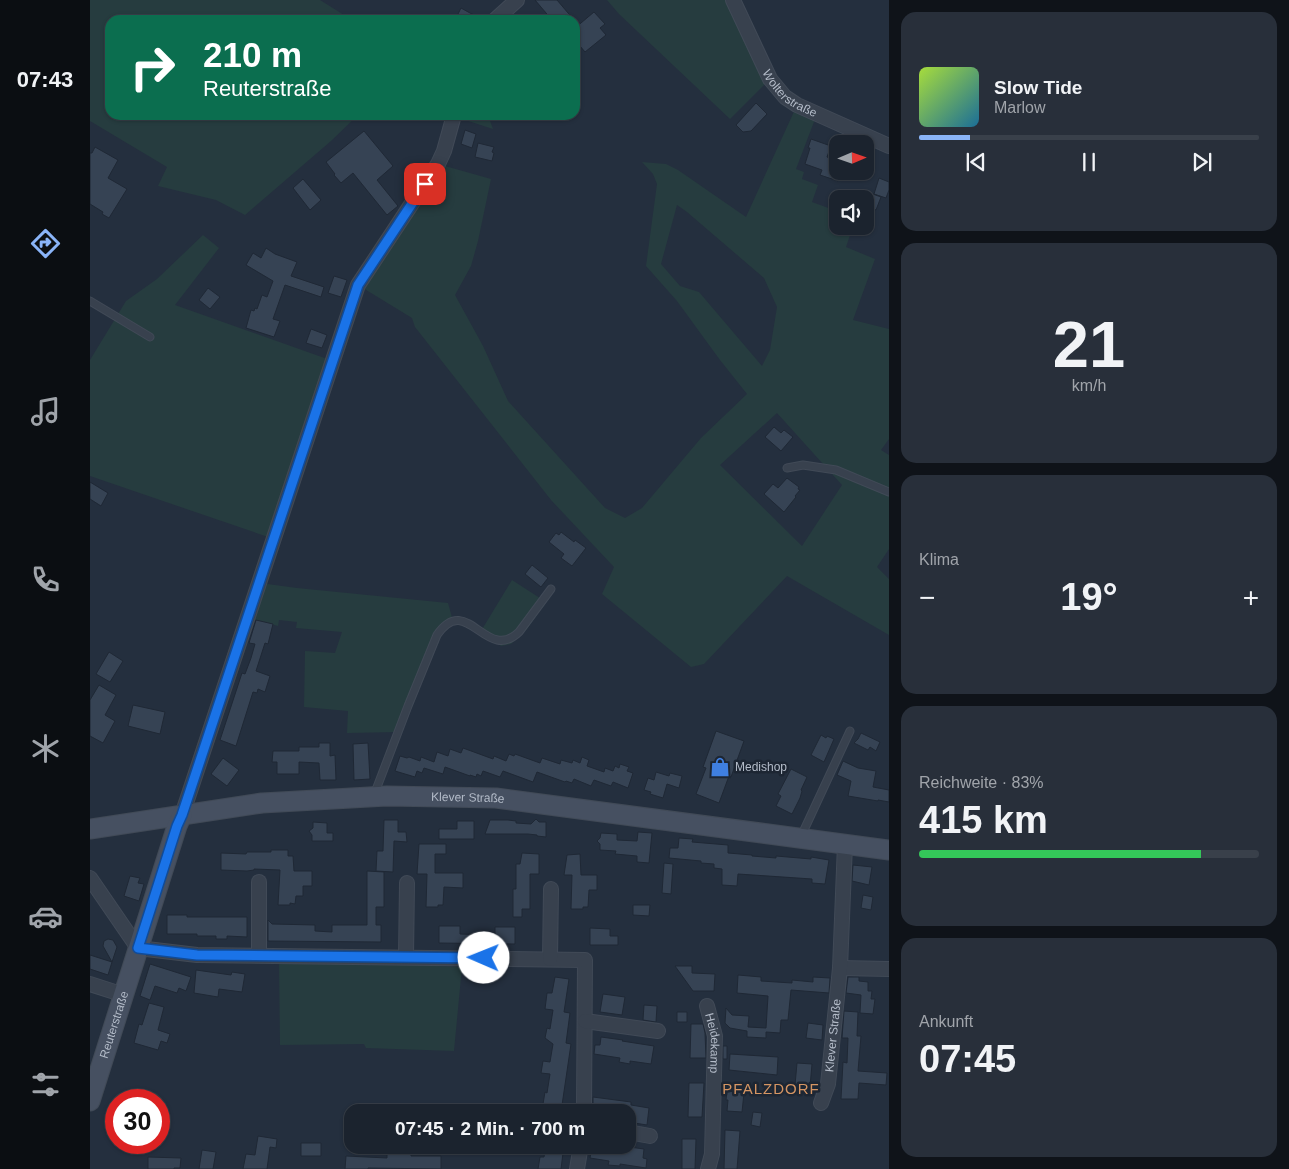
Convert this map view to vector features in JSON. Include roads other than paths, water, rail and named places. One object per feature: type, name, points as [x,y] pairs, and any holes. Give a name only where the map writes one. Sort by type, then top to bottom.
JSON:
[{"type":"street","points":[[500,15],[517,0]]},
{"type":"street","name":"Wolterstraße","points":[[733,0],[770,79],[785,97],[797,105],[889,146]]},
{"type":"street","name":"Reuterstraße","points":[[90,1101],[177,826],[358,285],[438,164],[444,151],[453,120]]},
{"type":"street","name":"Klever Straße","points":[[90,829],[184,809],[262,803],[373,796],[496,798],[889,850]]},
{"type":"street","name":"Klever Straße","points":[[821,1103],[828,1084],[840,968],[845,844]]},
{"type":"street","points":[[90,878],[138,948],[197,955],[585,960],[584,1104]]},
{"type":"street","points":[[258,956],[259,882]]},
{"type":"street","points":[[406,957],[407,883]]},
{"type":"street","points":[[550,959],[551,889]]},
{"type":"street","points":[[840,968],[889,970]]},
{"type":"street","points":[[90,984],[124,995]]},
{"type":"street","name":"Heidekamp","points":[[707,1006],[715,1036],[712,1154],[708,1169]]},
{"type":"street","points":[[585,1021],[658,1031]]},
{"type":"street","points":[[636,1133],[650,1136]]},
{"type":"street","points":[[578,1169],[580,1154]]},
{"type":"lane","points":[[90,301],[150,337]]},
{"type":"lane","points":[[786,468],[803,465],[836,470],[889,492]]},
{"type":"lane","points":[[373,796],[437,635],[442,628],[447,623],[462,621],[493,639],[507,640],[519,632],[551,589]]},
{"type":"lane","points":[[803,839],[804,830],[850,731]]},
{"type":"place","name":"Medishop","points":[[720,767]]},
{"type":"district","name":"PFALZDORF","points":[[771,1089]]}]
